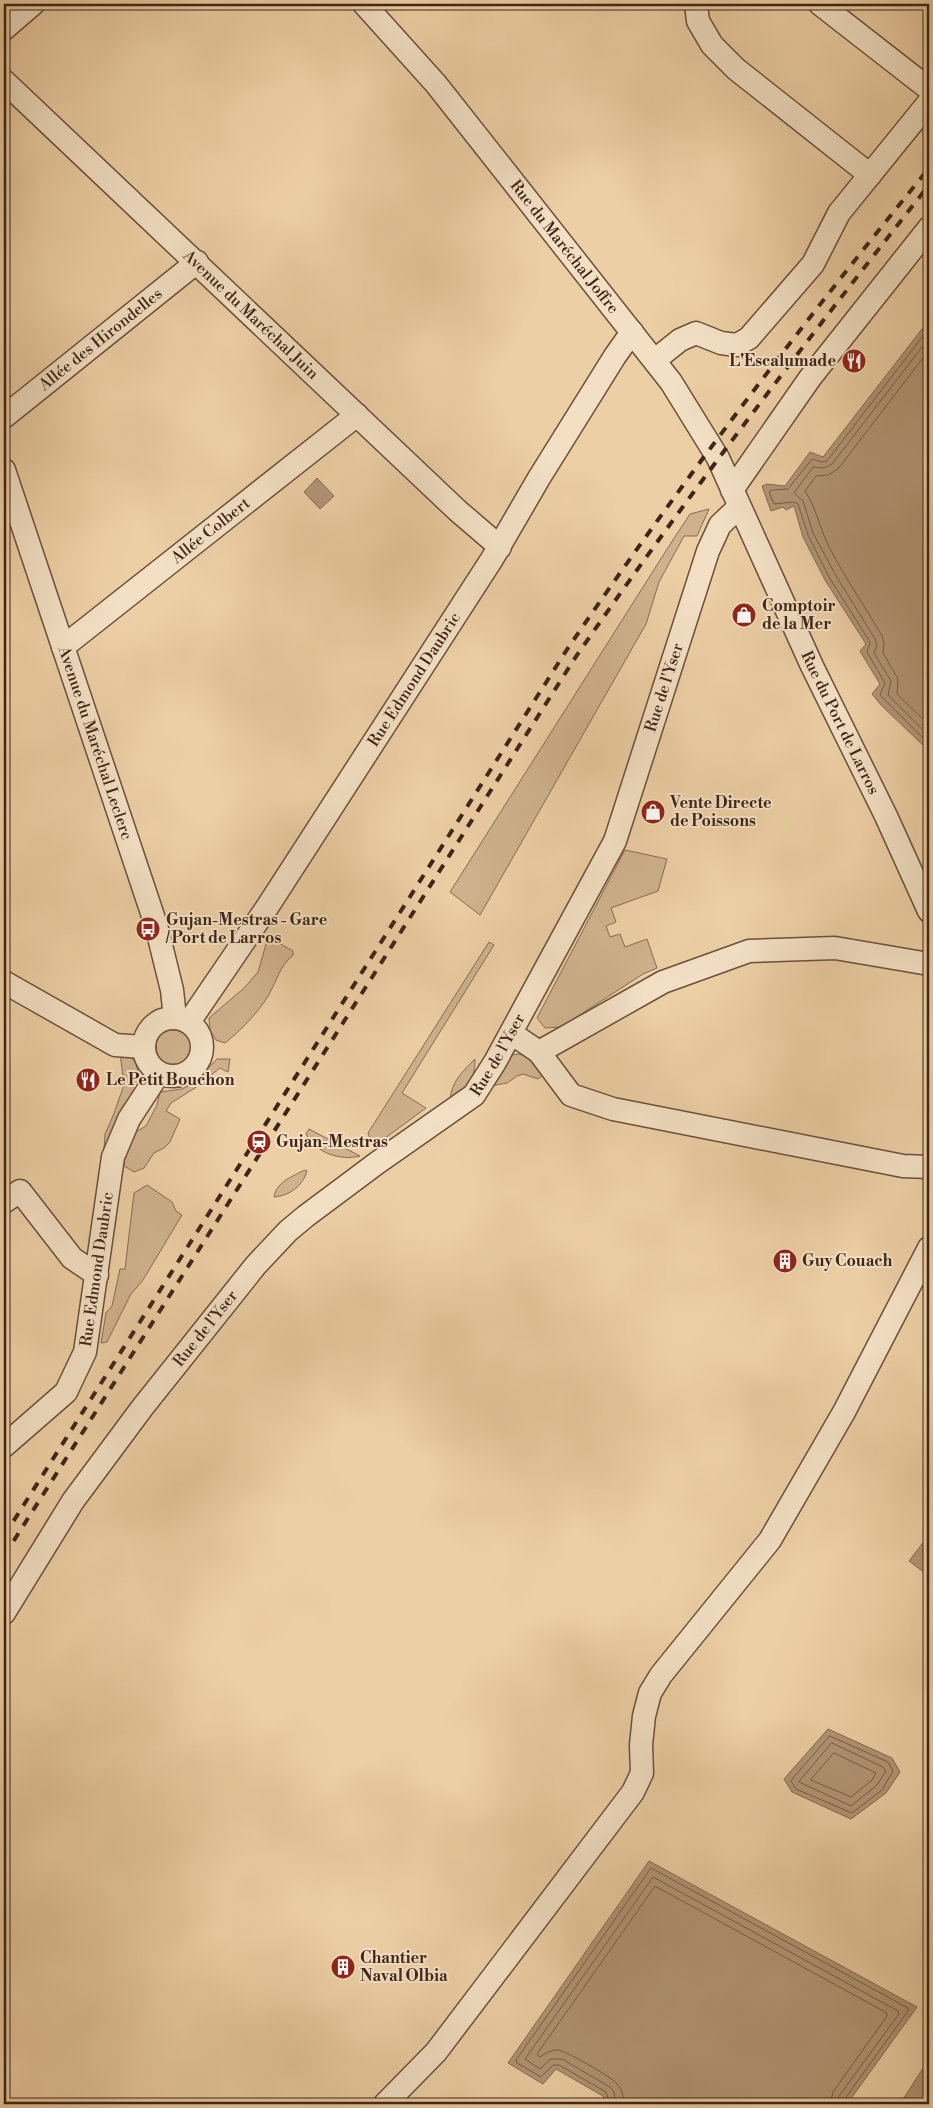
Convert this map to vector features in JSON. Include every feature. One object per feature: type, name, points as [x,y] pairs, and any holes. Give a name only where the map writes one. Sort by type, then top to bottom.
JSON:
[{"type":"street","points":[[4,29],[33,4]]},
{"type":"street","name":"Rue du Maréchal Joffre","points":[[364,4],[436,84],[672,382],[718,458],[735,499]]},
{"type":"street","points":[[696,4],[698,21],[712,45],[736,69],[870,174]]},
{"type":"street","points":[[820,4],[929,89]]},
{"type":"street","name":"Avenue du Maréchal Juin","points":[[4,81],[458,511],[500,547]]},
{"type":"street","points":[[655,360],[680,340],[696,333],[721,343],[737,345],[749,338],[813,264],[839,213],[929,102]]},
{"type":"street","name":"Rue de l'Yser","points":[[4,1613],[73,1501],[142,1408],[256,1265],[288,1231],[306,1216],[377,1163],[474,1095],[511,1032],[615,841],[708,551],[720,525],[810,378],[929,228]]},
{"type":"street","name":"Allée des Hirondelles","points":[[4,417],[197,262]]},
{"type":"street","name":"Rue Edmond Daubric","points":[[182,1020],[285,881],[500,547],[539,478],[632,332]]},
{"type":"street","name":"Allée Colbert","points":[[63,647],[357,415]]},
{"type":"street","name":"Avenue du Maréchal Leclerc","points":[[4,470],[156,924],[172,990],[182,1020]]},
{"type":"street","name":"Rue du Port de Larros","points":[[735,499],[812,666],[886,816],[929,911]]},
{"type":"street","points":[[539,1052],[664,982],[749,951],[835,948],[929,964]]},
{"type":"street","points":[[9,993],[115,1046],[144,1047]]},
{"type":"street","points":[[166,1019],[182,1020],[195,1028],[202,1042],[200,1058],[196,1066],[190,1071],[175,1077],[159,1073],[148,1062],[144,1047],[150,1029],[166,1019]]},
{"type":"street","points":[[511,1032],[539,1052],[571,1095],[613,1109],[903,1166],[929,1167]]},
{"type":"street","name":"Rue Edmond Daubric","points":[[4,1446],[66,1392],[85,1352],[113,1157],[129,1120],[159,1073]]},
{"type":"street","points":[[4,1202],[20,1191],[72,1258],[97,1275]]},
{"type":"street","points":[[385,2104],[436,2052],[633,1792],[642,1772],[641,1744],[644,1716],[650,1693],[661,1675],[770,1540],[844,1412],[929,1248]]},
{"type":"shaded area","points":[[709,509],[697,536],[684,536],[659,582],[646,624],[480,915],[450,892],[690,514]]},
{"type":"shaded area","points":[[625,850],[667,859],[658,891],[611,908],[616,922],[606,926],[610,937],[620,934],[625,947],[647,939],[657,968],[643,974],[561,1027],[545,1028],[537,1018]]},
{"type":"shaded area","points":[[268,937],[293,951],[293,955],[281,969],[259,1009],[225,1043],[216,1040],[210,1030],[209,1018],[244,988],[258,972]]},
{"type":"shaded area","points":[[489,942],[494,945],[402,1093],[426,1108],[373,1147],[368,1133]]},
{"type":"shaded area","points":[[174,1029],[186,1035],[192,1047],[186,1059],[174,1065],[162,1059],[156,1047],[162,1035]]},
{"type":"shaded area","points":[[120,1053],[131,1056],[136,1064],[141,1083],[133,1091],[104,1150],[105,1134],[124,1085]]},
{"type":"shaded area","points":[[519,1054],[529,1057],[543,1075],[538,1079],[523,1074],[507,1083],[491,1086],[511,1055]]},
{"type":"shaded area","points":[[217,1059],[230,1059],[228,1072],[220,1068],[195,1088],[171,1103],[166,1111],[180,1119],[170,1142],[164,1148],[154,1153],[144,1168],[134,1172],[124,1166],[123,1150],[130,1135],[146,1126],[157,1105],[160,1092],[182,1089],[194,1083]]},
{"type":"shaded area","points":[[475,1059],[474,1073],[466,1088],[450,1100],[455,1082]]},
{"type":"shaded area","points":[[309,1129],[360,1156],[337,1156],[322,1151],[310,1141],[306,1134]]},
{"type":"shaded area","points":[[305,1170],[307,1171],[299,1186],[285,1195],[274,1197],[275,1192],[282,1183]]},
{"type":"shaded area","points":[[147,1185],[172,1202],[176,1211],[182,1215],[143,1280],[131,1294],[107,1342],[101,1343],[106,1313],[112,1306],[120,1269],[125,1269],[134,1193]]},
{"type":"water","points":[[929,320],[929,751],[872,694],[880,684],[860,651],[866,644],[825,580],[803,537],[794,506],[786,510],[783,507],[771,511],[762,486],[767,484],[785,486],[810,452],[823,457]]},
{"type":"water","points":[[317,478],[334,496],[320,509],[304,492]]},
{"type":"water","points":[[929,1535],[929,1576],[909,1561]]},
{"type":"water","points":[[828,1729],[892,1758],[900,1772],[886,1793],[851,1819],[792,1792],[784,1779]]},
{"type":"water","points":[[649,1861],[917,2007],[847,2104],[606,2104],[603,2096],[556,2069],[543,2084],[508,2063]]},
{"type":"water","points":[[929,2059],[929,2104],[900,2104]]},
{"type":"railway","points":[[4,1536],[566,651],[653,527],[742,406],[929,168]]},
{"type":"railway","points":[[4,1556],[575,658],[660,538],[748,419],[929,185]]},
{"type":"place","name":"L'Escalumade","points":[[854,361]]},
{"type":"place","name":"Comptoir de la Mer","points":[[744,615]]},
{"type":"place","name":"Vente Directe de Poissons","points":[[653,812]]},
{"type":"place","name":"Gujan-Mestras - Gare / Port de Larros","points":[[148,929]]},
{"type":"place","name":"Le Petit Bouchon","points":[[88,1080]]},
{"type":"place","name":"Gujan-Mestras","points":[[259,1142]]},
{"type":"place","name":"Guy Couach","points":[[785,1261]]},
{"type":"place","name":"Chantier Naval Olbia","points":[[343,1967]]}]
